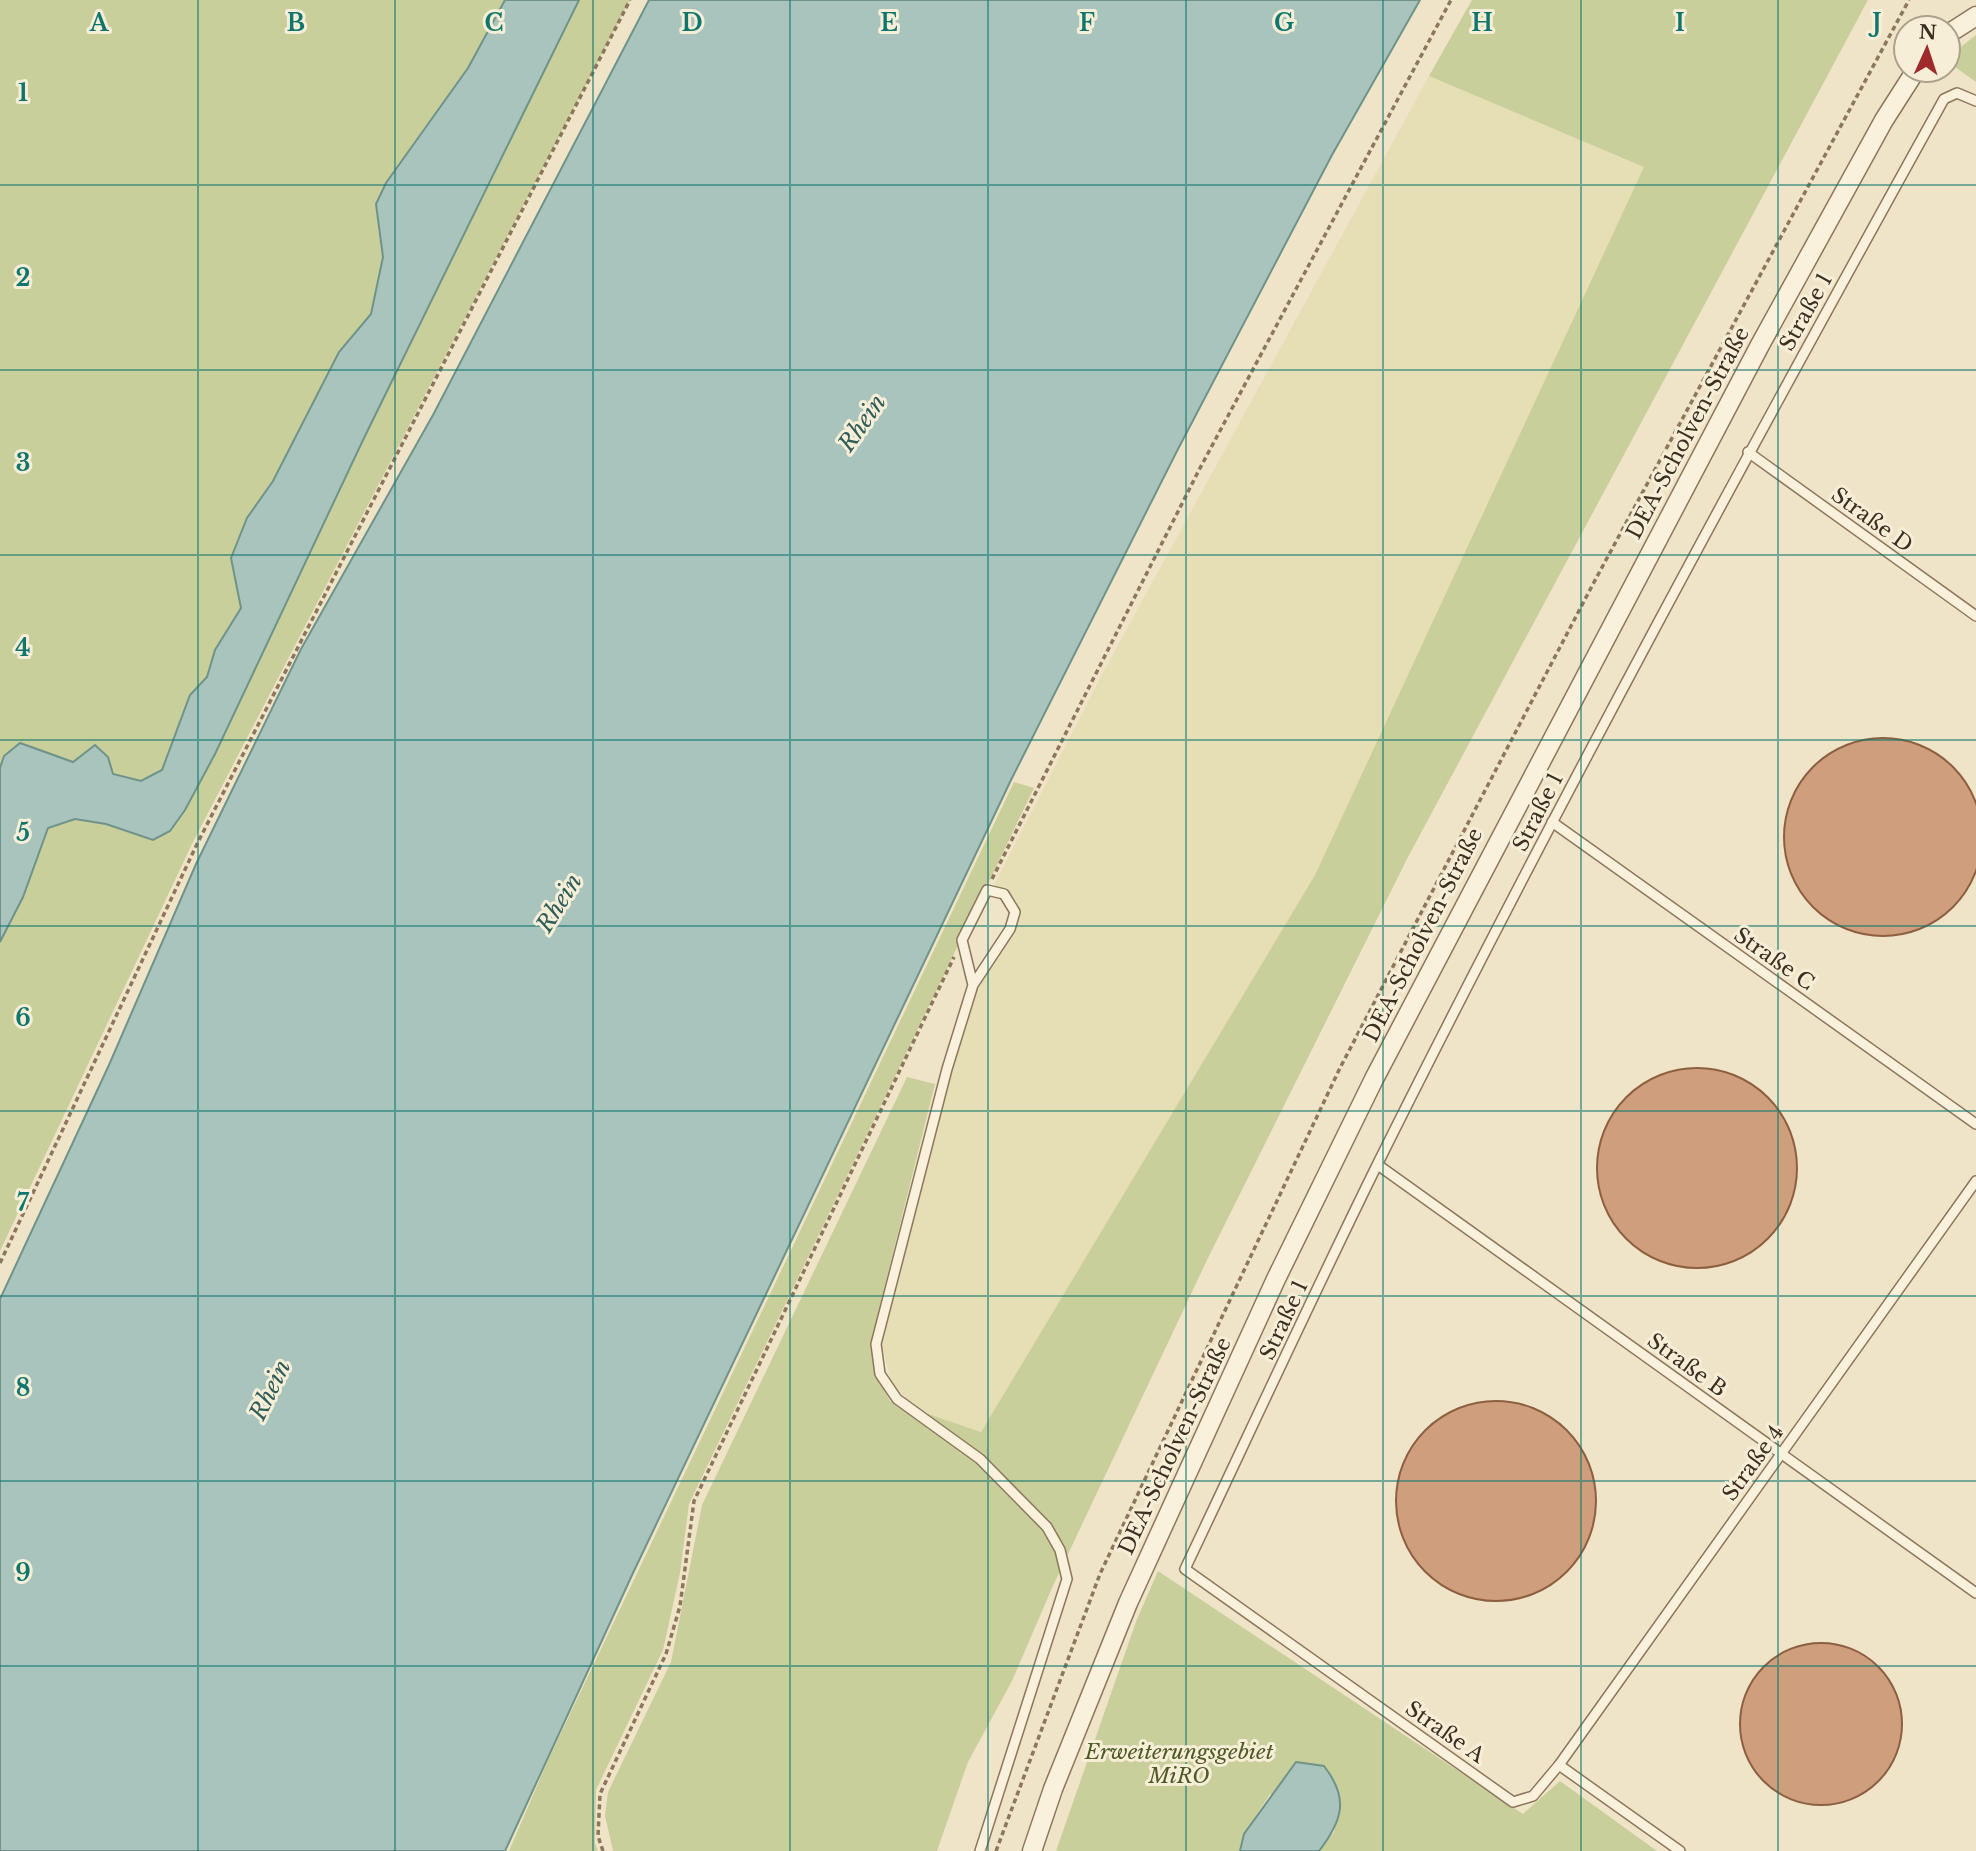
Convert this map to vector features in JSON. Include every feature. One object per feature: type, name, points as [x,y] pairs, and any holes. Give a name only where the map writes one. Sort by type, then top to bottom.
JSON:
[{"type":"street","name":"DEA-Scholven-Straße","points":[[1032,1851],[1053,1789],[1128,1604],[1276,1279],[1374,1079],[1760,345],[1884,120],[1907,84]]},
{"type":"lane","name":"Straße 1","points":[[1185,1569],[1377,1165],[1552,822],[1748,452],[1944,99],[1957,93],[1976,101]]},
{"type":"lane","name":"Straße D","points":[[1748,452],[1976,616]]},
{"type":"lane","name":"Straße C","points":[[1552,822],[1976,1124]]},
{"type":"lane","points":[[973,985],[962,940],[987,890],[1004,894],[1015,912],[1010,929],[973,985],[947,1069],[877,1345],[880,1374],[897,1399],[980,1459],[1047,1527],[1060,1550],[1067,1579],[980,1851]]},
{"type":"lane","name":"Straße B","points":[[1377,1165],[1976,1593]]},
{"type":"lane","name":"Straße 4","points":[[1559,1765],[1976,1181]]},
{"type":"lane","name":"Straße A","points":[[1185,1569],[1513,1802],[1533,1796],[1559,1765]]},
{"type":"lane","points":[[1559,1765],[1680,1851]]},
{"type":"path","points":[[0,1263],[197,844],[630,0]]},
{"type":"path","points":[[987,890],[1199,470],[1451,0]]},
{"type":"path","points":[[996,1851],[1100,1574],[1340,1068],[1592,584],[1909,0]]},
{"type":"path","points":[[603,1851],[598,1836],[600,1794],[666,1654],[680,1606],[694,1501],[962,940]]},
{"type":"shaded area","points":[[1429,76],[1645,167],[1315,875],[981,1432],[917,1411],[891,1380],[882,1347],[945,1090],[977,987],[1018,916],[1006,891],[994,885],[1106,667]]},
{"type":"green space","points":[[0,0],[505,0],[468,68],[386,182],[376,203],[383,257],[371,314],[339,352],[273,482],[247,518],[235,581],[241,608],[215,650],[207,677],[190,695],[162,770],[141,781],[112,774],[108,757],[95,745],[73,762],[21,743],[4,756],[0,768]]},
{"type":"green space","points":[[579,0],[630,0],[193,842],[0,1251],[0,942],[23,897],[48,828],[75,818],[170,831],[185,810],[215,754],[364,438]]},
{"type":"green space","points":[[1472,0],[1868,0],[1407,859],[1208,1258],[1052,1588],[1012,1681],[968,1762],[937,1851],[613,1851],[605,1816],[608,1792],[671,1662],[702,1505],[907,1077],[935,1084],[870,1345],[877,1376],[890,1401],[981,1432],[1315,875],[1644,167],[1429,76]]},
{"type":"green space","points":[[1976,35],[1976,82],[1962,72],[1962,46]]},
{"type":"green space","points":[[1014,782],[1034,788],[689,1504],[680,1573],[663,1650],[596,1790],[595,1843],[598,1851],[509,1851],[549,1758]]},
{"type":"green space","name":"Erweiterungsgebiet MiRO","points":[[1158,1571],[1523,1814],[1560,1781],[1657,1851],[1319,1851],[1334,1832],[1339,1813],[1270,1794],[1244,1834],[1240,1851],[1056,1851],[1137,1619]]},
{"type":"water","points":[[505,0],[579,0],[364,438],[215,754],[185,810],[170,831],[153,840],[106,824],[75,819],[48,828],[23,897],[0,942],[0,768],[4,756],[20,743],[73,762],[95,745],[108,757],[113,774],[141,781],[162,770],[190,695],[207,677],[215,650],[241,608],[231,558],[247,518],[273,481],[339,352],[371,314],[383,257],[376,204],[386,183],[468,68]]},
{"type":"water","name":"Rhein","points":[[649,0],[1420,0],[1332,155],[1177,451],[1011,780],[633,1573],[505,1851],[0,1851],[0,1299],[109,1065],[196,864],[301,649],[433,415]]},
{"type":"water","points":[[1296,1762],[1324,1766],[1337,1788],[1340,1809],[1327,1840],[1319,1851],[1240,1851],[1244,1834]]},
{"type":"building","points":[[1883,738],[1921,745],[1953,767],[1975,799],[1982,837],[1975,875],[1953,907],[1921,929],[1883,936],[1845,929],[1813,907],[1791,875],[1784,837],[1791,799],[1813,767],[1845,745]]},
{"type":"building","points":[[1697,1068],[1717,1070],[1735,1076],[1768,1097],[1789,1130],[1795,1148],[1795,1188],[1789,1206],[1768,1239],[1735,1260],[1717,1266],[1697,1268],[1677,1266],[1659,1260],[1626,1239],[1605,1206],[1599,1188],[1597,1168],[1599,1148],[1605,1130],[1626,1097],[1659,1076],[1677,1070]]},
{"type":"building","points":[[1496,1401],[1516,1403],[1534,1409],[1567,1430],[1588,1463],[1594,1481],[1594,1521],[1588,1539],[1567,1572],[1534,1593],[1516,1599],[1496,1601],[1476,1599],[1458,1593],[1425,1572],[1404,1539],[1398,1521],[1396,1501],[1398,1481],[1404,1463],[1425,1430],[1458,1409],[1476,1403]]},
{"type":"building","points":[[1821,1643],[1852,1649],[1879,1666],[1896,1693],[1902,1724],[1896,1755],[1879,1782],[1852,1799],[1821,1805],[1790,1799],[1763,1782],[1746,1755],[1740,1724],[1746,1693],[1763,1666],[1790,1649]]}]
